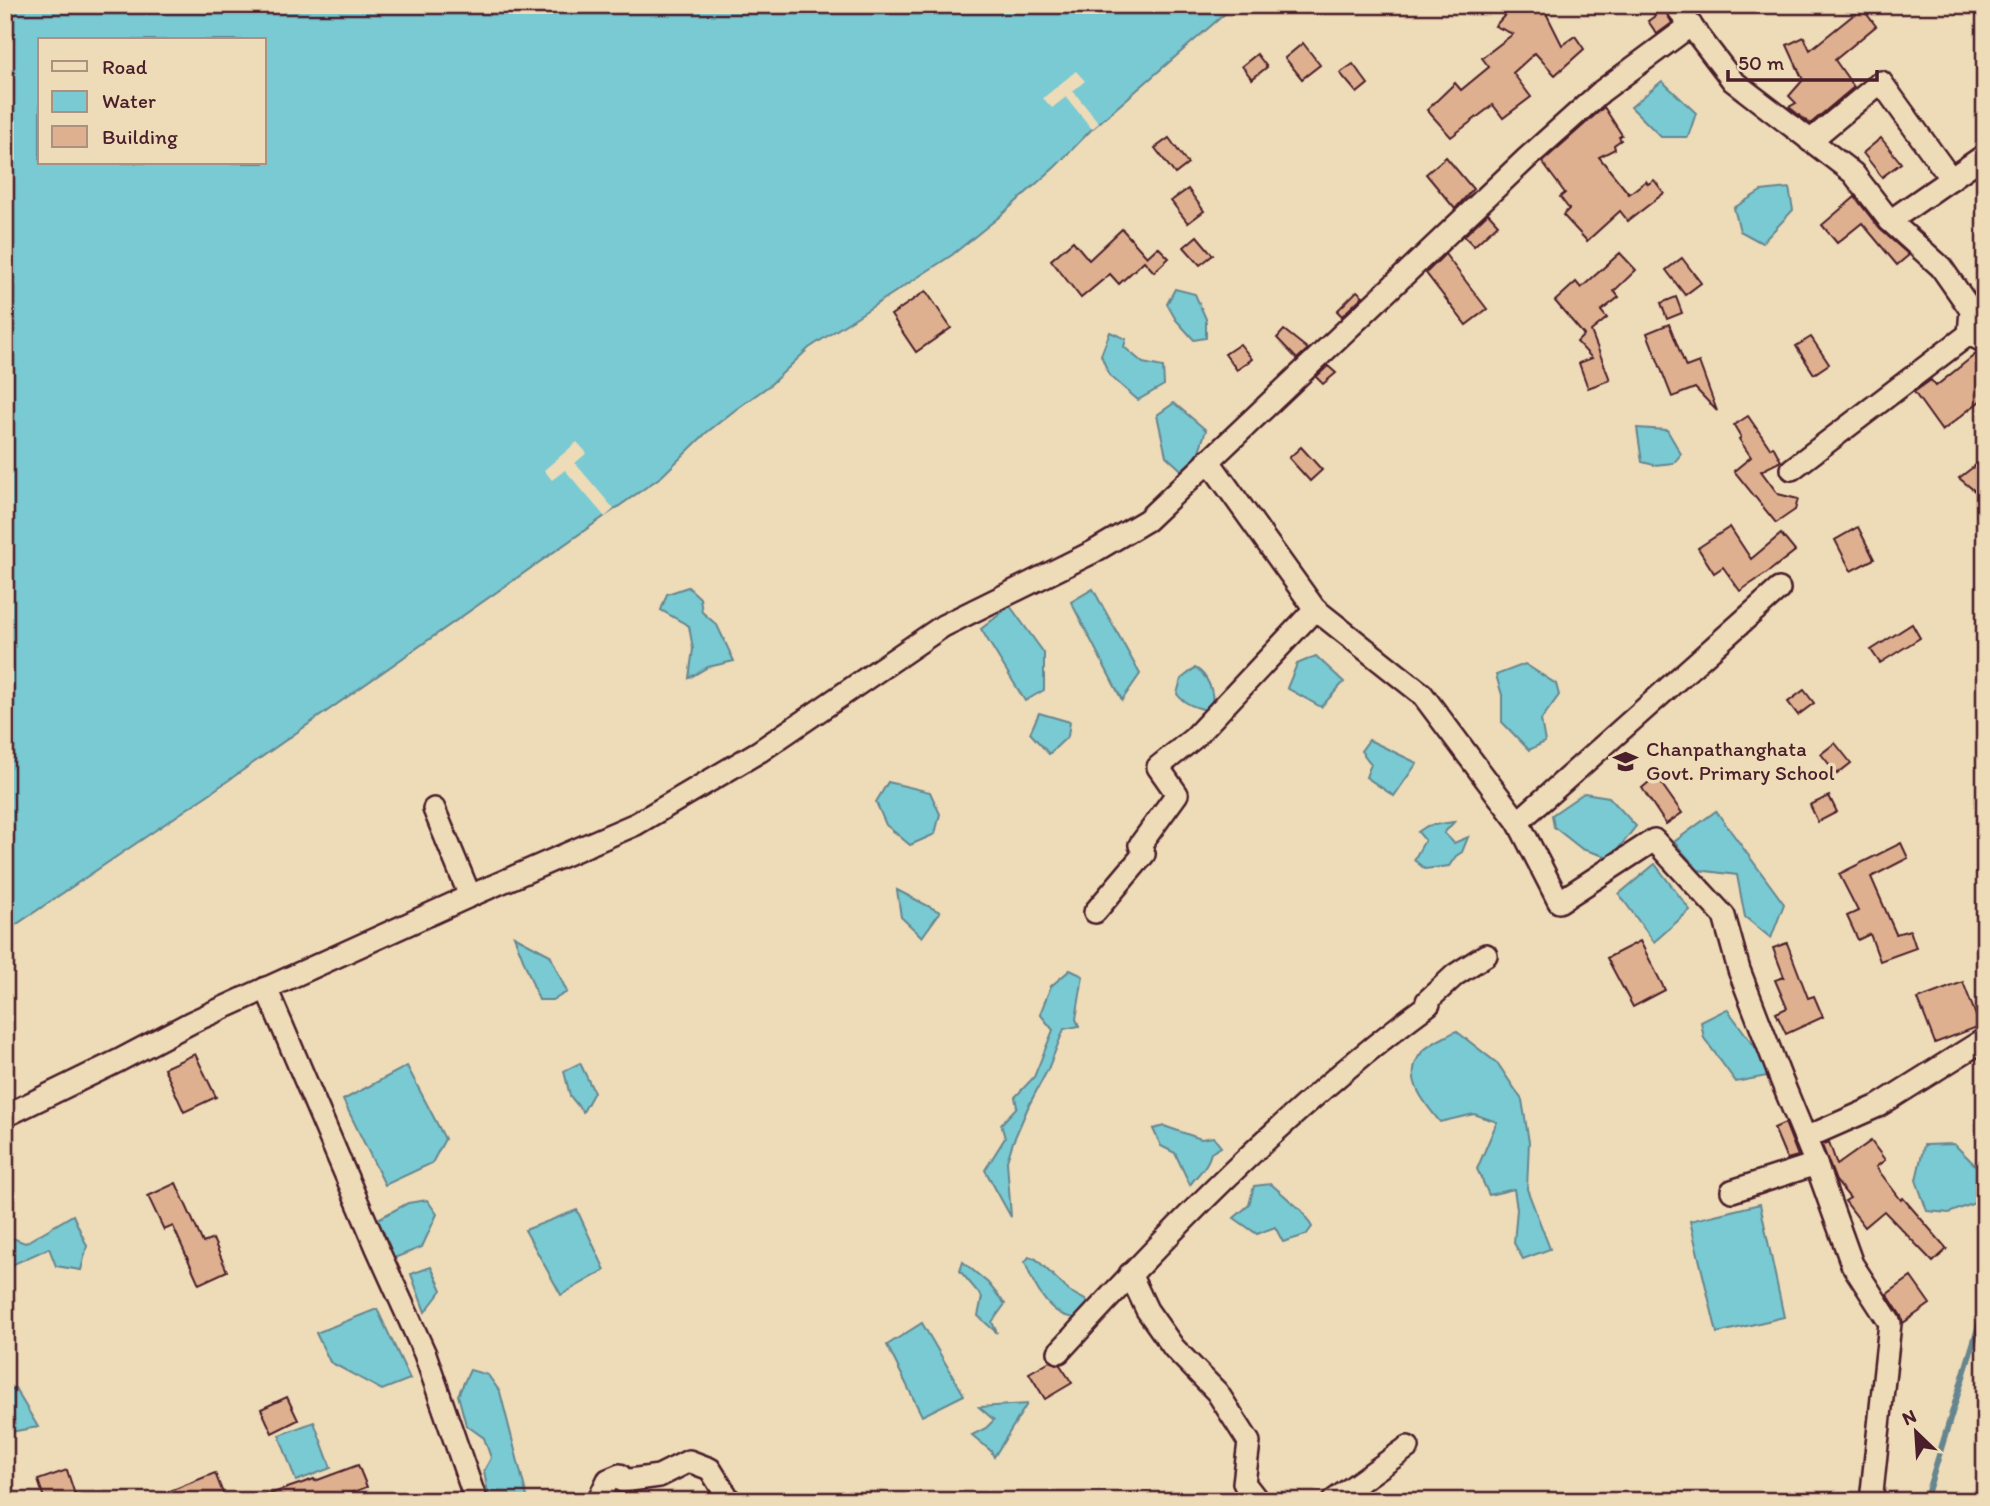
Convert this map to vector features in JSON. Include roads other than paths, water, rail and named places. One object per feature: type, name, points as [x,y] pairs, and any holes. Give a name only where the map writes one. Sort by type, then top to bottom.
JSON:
[{"type":"street","points":[[1675,5],[1733,81],[1853,173],[1890,221],[1941,267],[1971,310],[1976,338],[1792,469]]},
{"type":"street","points":[[5,1116],[192,1022],[636,824],[760,751],[943,626],[1093,552],[1147,520],[1526,159],[1602,91],[1691,25]]},
{"type":"street","points":[[1810,141],[1881,82],[1951,179]]},
{"type":"street","points":[[1890,221],[1985,155]]},
{"type":"street","points":[[1208,460],[1315,609],[1422,694],[1518,822],[1559,902],[1654,840],[1724,916],[1739,970],[1816,1164],[1852,1264],[1890,1322],[1871,1501]]},
{"type":"street","points":[[1518,822],[1779,589]]},
{"type":"street","points":[[1095,912],[1144,854],[1140,845],[1177,794],[1158,767],[1194,738],[1315,609]]},
{"type":"street","points":[[434,809],[470,896]]},
{"type":"street","points":[[1059,1352],[1130,1274],[1327,1085],[1372,1046],[1429,1004],[1427,1002],[1436,991],[1455,975],[1486,955]]},
{"type":"street","points":[[266,988],[425,1353],[476,1501]]},
{"type":"street","points":[[1805,1138],[1878,1106],[1985,1039]]},
{"type":"street","points":[[1732,1191],[1816,1164]]},
{"type":"street","points":[[1130,1274],[1147,1310],[1174,1348],[1217,1392],[1249,1442],[1244,1483],[1258,1501]]},
{"type":"street","points":[[1333,1501],[1408,1447]]},
{"type":"street","points":[[598,1501],[608,1480],[620,1475],[623,1481],[659,1476],[689,1461],[710,1469],[730,1501]]},
{"type":"water","points":[[5,5],[1235,5],[1092,129],[1055,167],[999,217],[952,255],[809,348],[770,385],[706,433],[662,476],[209,794],[5,932]]},
{"type":"water","points":[[1662,81],[1696,113],[1688,137],[1661,137],[1631,107]]},
{"type":"water","points":[[1789,188],[1793,210],[1762,243],[1740,231],[1734,208],[1761,191]]},
{"type":"water","points":[[1175,289],[1195,294],[1206,319],[1206,338],[1194,340],[1176,320],[1167,304]]},
{"type":"water","points":[[1110,332],[1126,339],[1124,347],[1143,363],[1163,367],[1164,385],[1138,400],[1109,375],[1101,355]]},
{"type":"water","points":[[1174,403],[1206,430],[1190,478],[1166,456],[1157,415]]},
{"type":"water","points":[[1637,428],[1667,430],[1681,454],[1674,463],[1654,465],[1642,462]]},
{"type":"water","points":[[688,587],[700,598],[702,612],[717,625],[734,661],[708,667],[689,678],[693,649],[689,626],[661,610],[667,594]]},
{"type":"water","points":[[1093,589],[1140,674],[1122,700],[1071,602]]},
{"type":"water","points":[[1010,606],[1044,653],[1044,690],[1025,701],[981,629]]},
{"type":"water","points":[[1316,656],[1344,682],[1321,707],[1287,688],[1297,664]]},
{"type":"water","points":[[1525,664],[1556,684],[1559,695],[1541,720],[1545,742],[1529,750],[1502,722],[1502,695],[1496,675]]},
{"type":"water","points":[[1195,668],[1207,679],[1211,690],[1211,706],[1206,710],[1186,703],[1177,694],[1181,679]]},
{"type":"water","points":[[1039,713],[1070,722],[1068,736],[1049,754],[1030,733]]},
{"type":"water","points":[[1369,740],[1417,763],[1394,796],[1366,777],[1371,764],[1361,751]]},
{"type":"water","points":[[888,782],[930,792],[940,814],[935,834],[910,845],[886,825],[876,802]]},
{"type":"water","points":[[1584,793],[1609,797],[1636,826],[1611,858],[1582,849],[1554,827],[1552,815]]},
{"type":"water","points":[[1716,811],[1784,904],[1771,938],[1745,917],[1737,875],[1698,870],[1674,842]]},
{"type":"water","points":[[1454,822],[1444,833],[1454,843],[1468,837],[1462,852],[1449,866],[1425,869],[1414,860],[1425,840],[1418,832],[1427,826]]},
{"type":"water","points":[[1655,864],[1690,910],[1654,942],[1619,894]]},
{"type":"water","points":[[897,890],[940,912],[922,937],[901,917]]},
{"type":"water","points":[[514,936],[550,955],[567,992],[553,1000],[539,1000]]},
{"type":"water","points":[[1070,970],[1083,976],[1076,1019],[1079,1026],[1064,1029],[1013,1142],[1007,1161],[1011,1217],[985,1170],[1005,1138],[1001,1124],[1017,1107],[1015,1097],[1034,1077],[1053,1030],[1040,1014],[1051,986]]},
{"type":"water","points":[[1727,1009],[1763,1058],[1767,1076],[1736,1082],[1704,1038],[1701,1022]]},
{"type":"water","points":[[1456,1031],[1498,1064],[1522,1100],[1529,1142],[1527,1189],[1550,1249],[1523,1259],[1514,1243],[1517,1209],[1514,1189],[1489,1195],[1477,1169],[1497,1122],[1474,1114],[1440,1122],[1422,1098],[1414,1080],[1416,1061],[1422,1052]]},
{"type":"water","points":[[580,1063],[594,1092],[583,1112],[570,1096],[564,1071]]},
{"type":"water","points":[[407,1066],[445,1139],[432,1163],[385,1185],[343,1100]]},
{"type":"water","points":[[1164,1126],[1201,1139],[1213,1137],[1221,1147],[1211,1153],[1205,1167],[1190,1185],[1175,1153],[1161,1146],[1153,1129]]},
{"type":"water","points":[[1954,1144],[1985,1175],[1985,1199],[1949,1213],[1927,1211],[1916,1180],[1924,1145]]},
{"type":"water","points":[[1271,1184],[1302,1211],[1312,1227],[1306,1235],[1283,1242],[1275,1227],[1257,1234],[1234,1218],[1249,1205],[1254,1186]]},
{"type":"water","points":[[427,1200],[437,1214],[422,1247],[392,1259],[376,1220],[408,1203]]},
{"type":"water","points":[[1760,1204],[1784,1317],[1717,1333],[1690,1221]]},
{"type":"water","points":[[577,1210],[605,1270],[561,1295],[525,1230]]},
{"type":"water","points":[[73,1215],[87,1246],[81,1270],[56,1266],[49,1248],[5,1268],[5,1235],[25,1243]]},
{"type":"water","points":[[1029,1257],[1036,1259],[1069,1291],[1087,1301],[1088,1306],[1082,1317],[1062,1314],[1045,1300],[1025,1262]]},
{"type":"water","points":[[963,1262],[988,1283],[1005,1304],[992,1322],[997,1333],[978,1316],[982,1297],[960,1271]]},
{"type":"water","points":[[431,1267],[442,1290],[425,1312],[411,1274]]},
{"type":"water","points":[[377,1309],[410,1379],[382,1390],[330,1362],[316,1333]]},
{"type":"water","points":[[922,1323],[964,1395],[922,1416],[887,1345]]},
{"type":"water","points":[[470,1370],[488,1375],[500,1392],[526,1501],[489,1500],[484,1471],[491,1458],[484,1438],[466,1425],[458,1395]]},
{"type":"water","points":[[15,1388],[38,1427],[5,1433],[5,1393]]},
{"type":"water","points":[[1027,1404],[994,1457],[991,1451],[972,1435],[986,1428],[994,1420],[979,1407]]},
{"type":"water","points":[[314,1422],[331,1468],[296,1481],[279,1435]]},
{"type":"waterway","points":[[1925,1501],[1985,1305]]},
{"type":"place","name":"Chanpathanghata Govt. Primary School","points":[[1626,761]]}]
